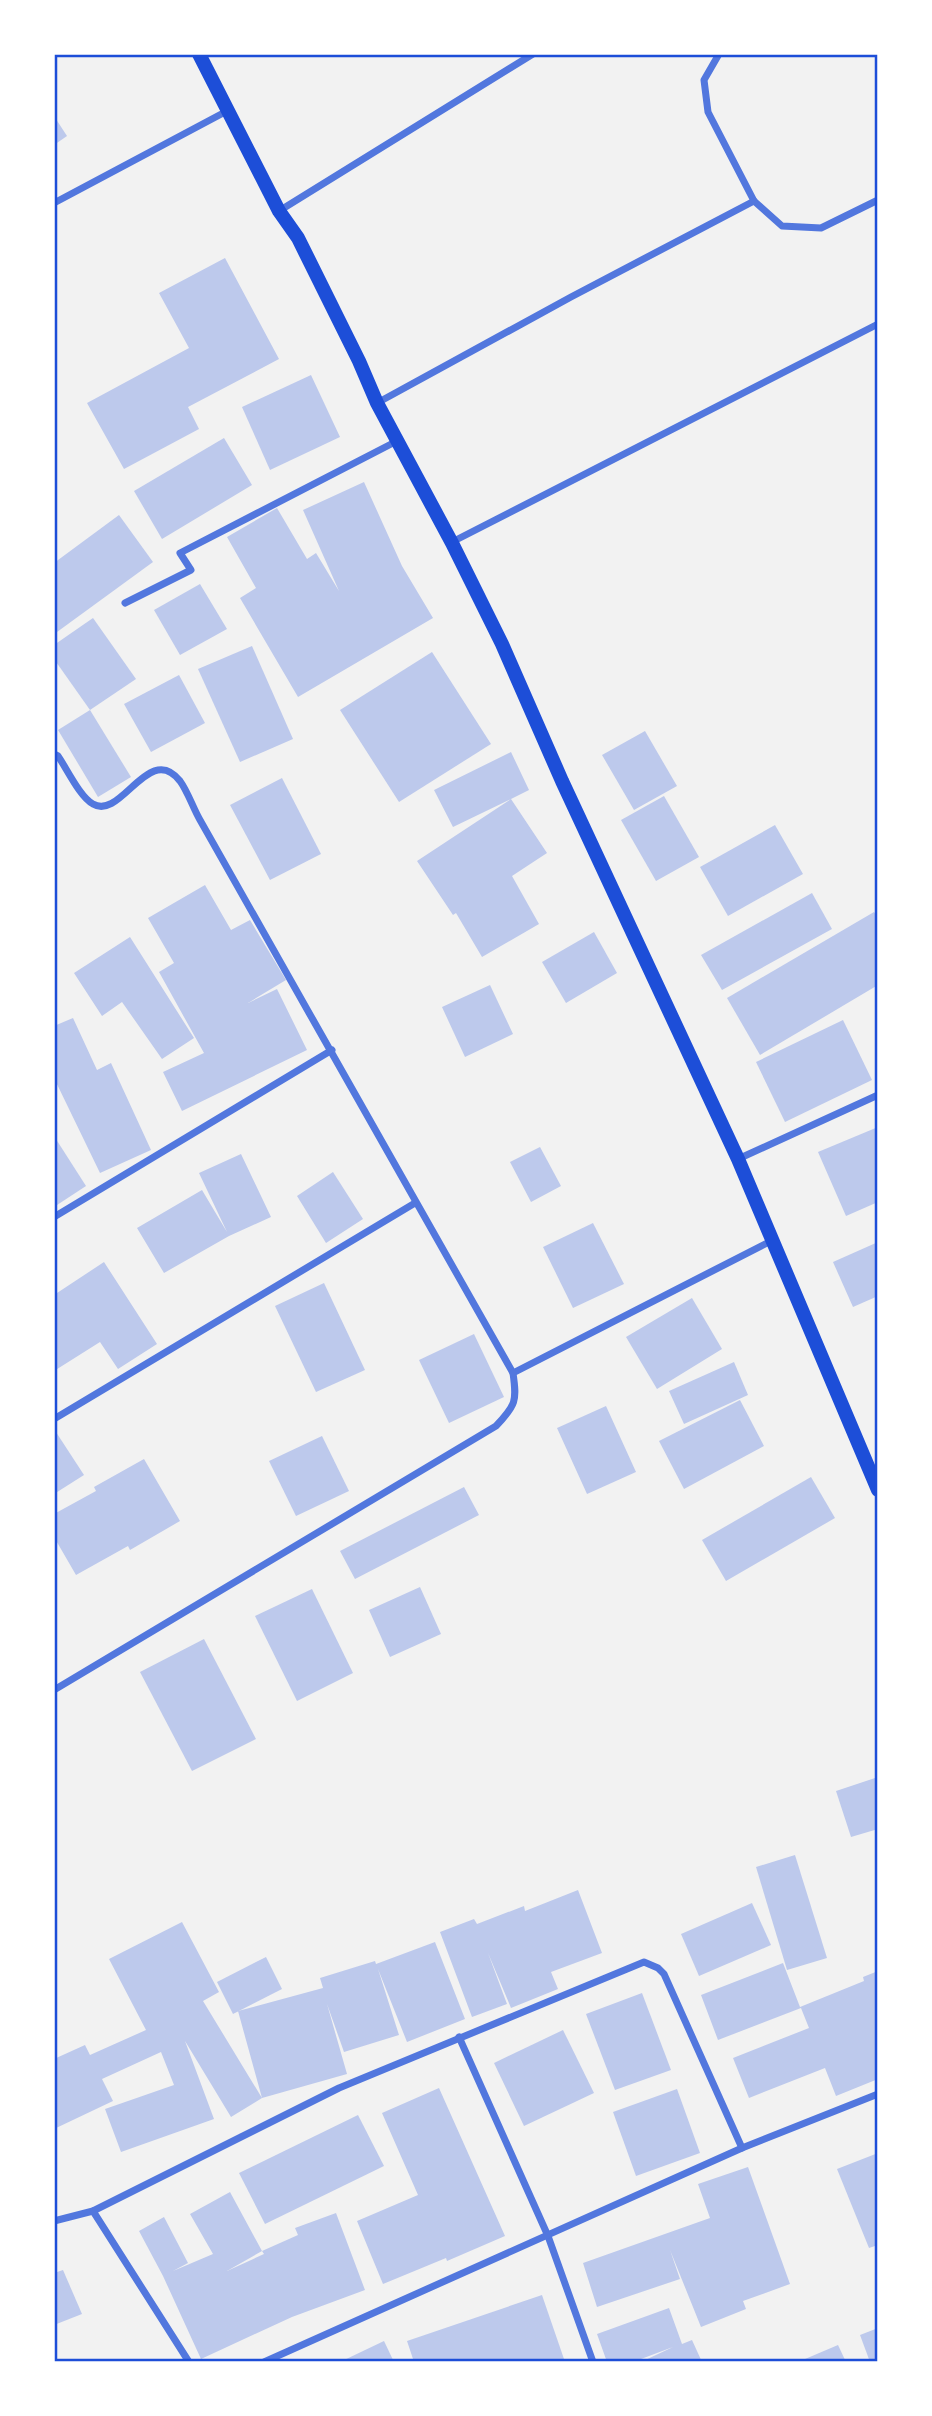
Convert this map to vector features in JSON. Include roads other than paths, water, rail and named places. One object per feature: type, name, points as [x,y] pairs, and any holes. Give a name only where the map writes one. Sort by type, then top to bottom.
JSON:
[{"type":"main road","points":[[199,54],[279,211],[298,238],[377,403],[502,643],[562,781],[738,1159],[878,1490]]},
{"type":"street","points":[[279,211],[533,54]]},
{"type":"street","points":[[719,54],[704,80],[708,112],[754,201],[782,226],[821,229],[878,200]]},
{"type":"street","points":[[54,203],[228,111]]},
{"type":"street","points":[[377,403],[754,201]]},
{"type":"street","points":[[452,543],[878,324]]},
{"type":"street","points":[[125,603],[191,570],[180,553],[398,441]]},
{"type":"street","points":[[54,754],[85,797],[95,806],[116,802],[146,774],[157,770],[170,772],[180,780],[415,1203],[513,1373],[516,1398],[512,1410],[496,1426],[54,1690]]},
{"type":"street","points":[[54,1217],[332,1050]]},
{"type":"street","points":[[738,1159],[878,1095]]},
{"type":"street","points":[[54,1419],[415,1203]]},
{"type":"street","points":[[513,1373],[771,1241]]},
{"type":"street","points":[[54,2221],[93,2211],[339,2088],[644,1962],[658,1968],[663,1974],[742,2148]]},
{"type":"street","points":[[459,2037],[548,2236],[593,2362]]},
{"type":"street","points":[[264,2362],[742,2148],[878,2094]]},
{"type":"street","points":[[93,2211],[189,2362]]}]
